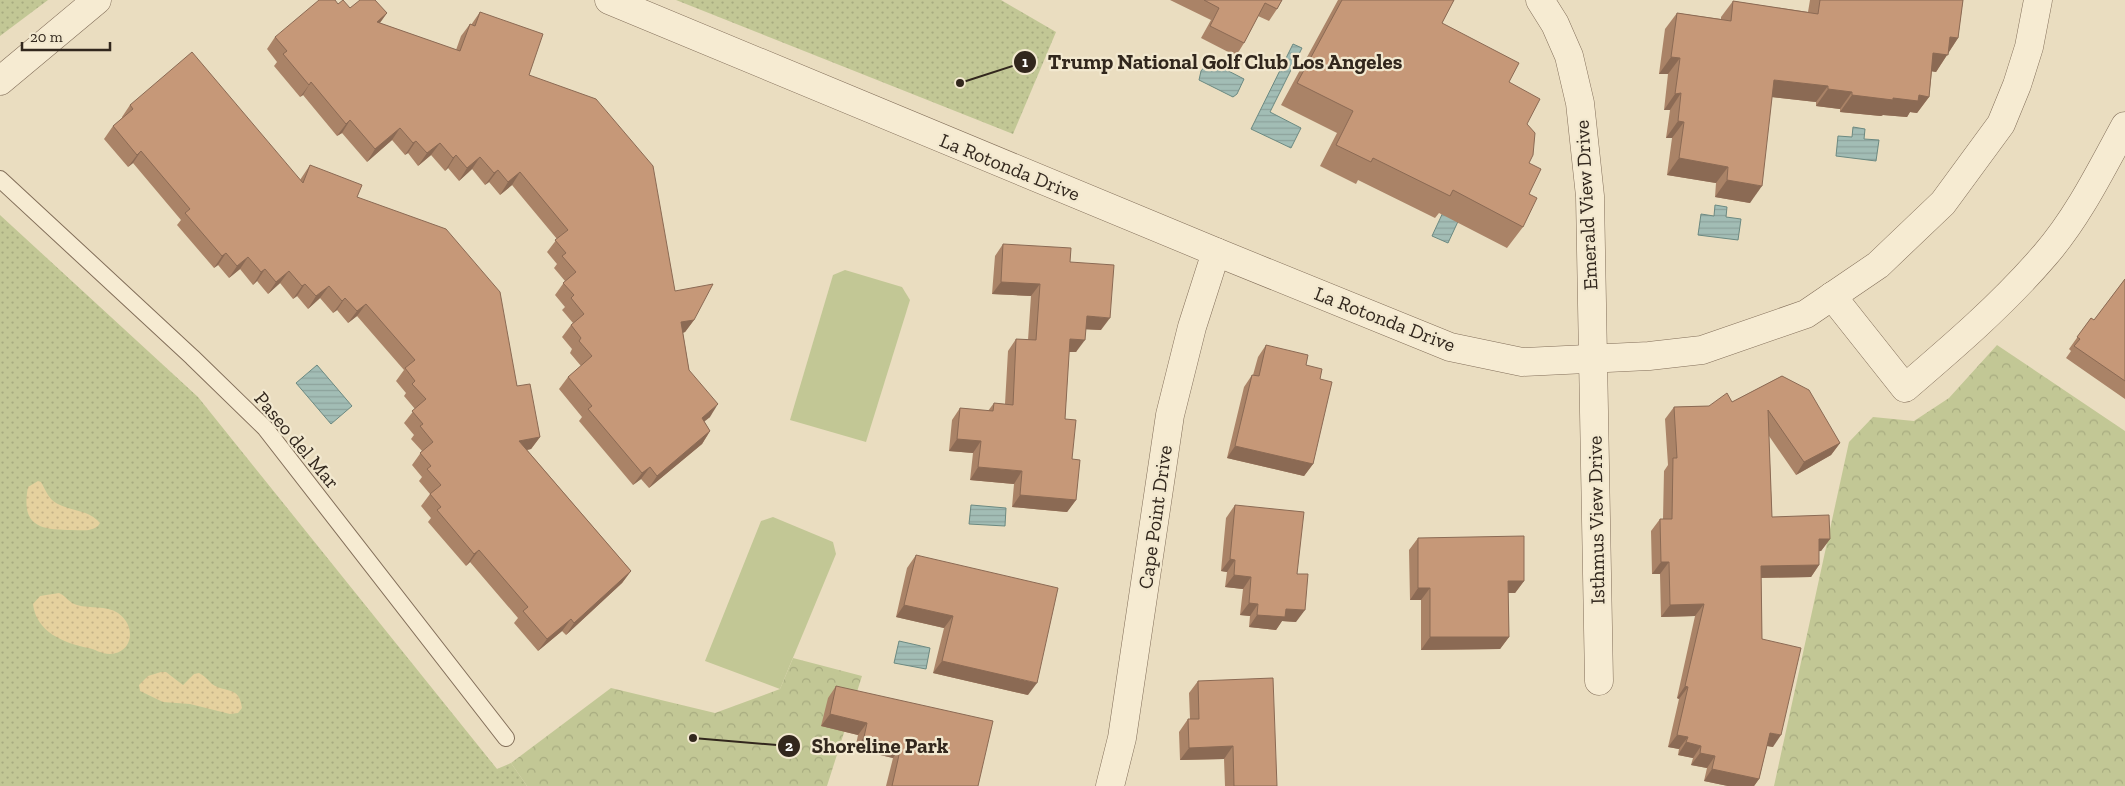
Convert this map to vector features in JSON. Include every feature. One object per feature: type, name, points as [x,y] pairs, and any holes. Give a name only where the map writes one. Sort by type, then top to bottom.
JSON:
[{"type":"street","points":[[0,81],[97,0]]},
{"type":"street","name":"La Rotonda Drive","points":[[608,0],[1216,252],[1450,346],[1522,362],[1593,359],[1702,350],[1806,314],[1878,265],[1943,203],[2001,124],[2023,66],[2038,0]]},
{"type":"street","name":"Emerald View Drive","points":[[1540,0],[1555,24],[1569,56],[1580,103],[1590,196],[1593,359]]},
{"type":"street","points":[[1832,296],[1905,388],[1992,312],[2046,254],[2091,189],[2125,126]]},
{"type":"street","name":"Cape Point Drive","points":[[1110,786],[1122,738],[1170,415],[1192,327],[1216,252]]},
{"type":"street","name":"Isthmus View Drive","points":[[1593,359],[1599,681]]},
{"type":"lane","name":"Paseo del Mar","points":[[0,179],[192,357],[265,428],[506,738]]},
{"type":"green space","points":[[0,0],[48,0],[0,36]]},
{"type":"green space","points":[[676,0],[1001,0],[1056,32],[1013,134]]},
{"type":"green space","points":[[0,215],[198,397],[497,769],[511,763],[527,786],[0,786]]},
{"type":"green space","points":[[845,270],[902,287],[910,300],[866,442],[790,420],[833,275]]},
{"type":"green space","points":[[1997,345],[2125,431],[2125,786],[1774,786],[1849,442],[1873,417],[1914,421],[1949,398]]},
{"type":"green space","points":[[773,517],[833,542],[836,554],[780,689],[705,661],[761,521]]},
{"type":"green space","points":[[793,658],[862,676],[827,786],[527,786],[511,763],[611,688],[715,713],[780,689]]},
{"type":"sand","points":[[38,481],[41,482],[52,500],[64,507],[83,512],[95,518],[100,523],[98,526],[85,530],[60,530],[50,529],[35,523],[27,510],[26,500],[28,487]]},
{"type":"sand","points":[[59,593],[77,605],[103,608],[118,613],[128,624],[130,638],[128,644],[124,649],[110,654],[70,643],[53,635],[39,622],[33,604],[40,596]]},
{"type":"sand","points":[[166,672],[183,685],[194,674],[199,673],[217,687],[235,693],[242,708],[238,713],[230,714],[190,704],[163,702],[140,691],[139,685],[148,676]]},
{"type":"water","points":[[1293,44],[1302,48],[1270,112],[1301,128],[1291,148],[1251,129]]},
{"type":"water","points":[[1209,61],[1244,79],[1237,94],[1233,97],[1199,80],[1201,71]]},
{"type":"water","points":[[1853,127],[1865,129],[1864,139],[1879,140],[1876,161],[1836,156],[1838,136],[1852,137]]},
{"type":"water","points":[[1715,205],[1727,207],[1726,217],[1741,219],[1738,240],[1698,235],[1701,214],[1714,216]]},
{"type":"water","points":[[1445,208],[1461,215],[1448,243],[1432,236]]},
{"type":"water","points":[[317,365],[352,406],[331,424],[296,383]]},
{"type":"water","points":[[971,505],[1006,508],[1005,526],[969,524]]},
{"type":"water","points":[[899,641],[930,648],[926,669],[894,663]]},
{"type":"building","points":[[319,0],[335,0],[338,4],[343,0],[350,8],[360,0],[375,0],[387,13],[377,22],[460,51],[470,24],[475,26],[480,12],[543,34],[529,75],[596,99],[653,166],[675,291],[713,284],[694,320],[681,322],[689,370],[718,404],[702,418],[710,431],[657,476],[650,467],[642,473],[588,409],[592,406],[568,377],[592,356],[579,341],[581,338],[571,325],[584,314],[571,298],[574,295],[563,283],[576,272],[562,256],[566,253],[555,240],[568,230],[520,172],[508,182],[498,170],[494,173],[480,157],[467,168],[456,155],[453,158],[440,143],[427,153],[416,141],[413,143],[400,128],[375,149],[350,120],[346,124],[311,82],[309,85],[283,54],[287,51],[275,37]]},
{"type":"building","points":[[1204,0],[1282,0],[1277,9],[1265,3],[1244,43],[1210,26],[1219,8]]},
{"type":"building","points":[[1342,0],[1454,0],[1442,23],[1519,63],[1509,82],[1540,99],[1527,124],[1535,133],[1533,155],[1529,163],[1541,169],[1529,194],[1537,198],[1523,227],[1453,190],[1450,196],[1373,158],[1371,162],[1336,145],[1353,111],[1297,83]]},
{"type":"building","points":[[1820,0],[1963,0],[1958,38],[1950,37],[1948,55],[1933,53],[1929,97],[1919,95],[1918,101],[1893,98],[1893,100],[1852,95],[1852,92],[1828,89],[1828,86],[1774,80],[1762,186],[1727,180],[1728,167],[1679,158],[1684,122],[1678,121],[1681,93],[1675,94],[1680,58],[1671,57],[1677,13],[1731,21],[1733,1],[1818,14]]},
{"type":"building","points":[[192,52],[303,183],[310,165],[362,185],[357,197],[446,229],[500,292],[517,386],[530,384],[540,437],[519,441],[631,571],[574,623],[571,619],[547,639],[523,611],[528,607],[479,550],[474,554],[437,510],[441,507],[430,494],[441,485],[427,469],[431,466],[420,453],[433,442],[420,426],[423,424],[412,411],[426,399],[412,384],[415,381],[405,368],[415,360],[366,304],[357,311],[345,298],[342,301],[329,286],[316,296],[305,284],[302,286],[289,271],[276,282],[265,269],[261,272],[248,257],[237,266],[226,253],[222,256],[185,213],[190,209],[141,151],[137,155],[113,126],[133,109],[130,105]]},
{"type":"building","points":[[1003,244],[1071,248],[1070,262],[1114,265],[1110,318],[1087,316],[1085,340],[1070,339],[1065,419],[1076,420],[1072,459],[1080,460],[1076,500],[1020,495],[1022,471],[978,467],[981,441],[957,439],[960,408],[993,411],[994,403],[1013,405],[1016,339],[1036,340],[1040,284],[1001,282]]},
{"type":"building","points":[[2125,279],[2125,381],[2074,346],[2080,339],[2077,337],[2091,318],[2094,320]]},
{"type":"building","points":[[1266,345],[1308,355],[1306,365],[1322,369],[1320,379],[1332,382],[1313,464],[1235,446],[1252,375],[1259,376]]},
{"type":"building","points":[[1782,376],[1809,390],[1840,443],[1804,462],[1768,410],[1772,517],[1829,515],[1830,539],[1819,539],[1819,565],[1761,566],[1762,639],[1801,648],[1781,735],[1770,733],[1759,779],[1712,769],[1715,756],[1700,753],[1701,746],[1686,742],[1688,737],[1677,735],[1688,687],[1685,686],[1704,604],[1670,605],[1669,562],[1661,562],[1660,519],[1672,519],[1673,458],[1677,458],[1674,407],[1709,406],[1727,393],[1732,402]]},
{"type":"building","points":[[1235,505],[1304,512],[1297,574],[1308,574],[1305,610],[1286,609],[1285,617],[1257,615],[1258,604],[1249,603],[1251,577],[1234,575],[1235,560],[1230,559]]},
{"type":"building","points":[[1524,536],[1524,581],[1508,581],[1509,637],[1430,637],[1430,588],[1418,588],[1418,538]]},
{"type":"building","points":[[916,555],[1058,588],[1037,683],[942,661],[953,616],[904,605]]},
{"type":"building","points":[[1273,678],[1277,786],[1234,786],[1233,746],[1189,748],[1188,719],[1199,719],[1198,681]]},
{"type":"building","points":[[836,686],[993,721],[978,786],[892,786],[901,746],[864,737],[867,723],[830,714]]},
{"type":"place","name":"Trump National Golf Club Los Angeles","points":[[960,83]]},
{"type":"place","name":"Shoreline Park","points":[[693,738]]}]
